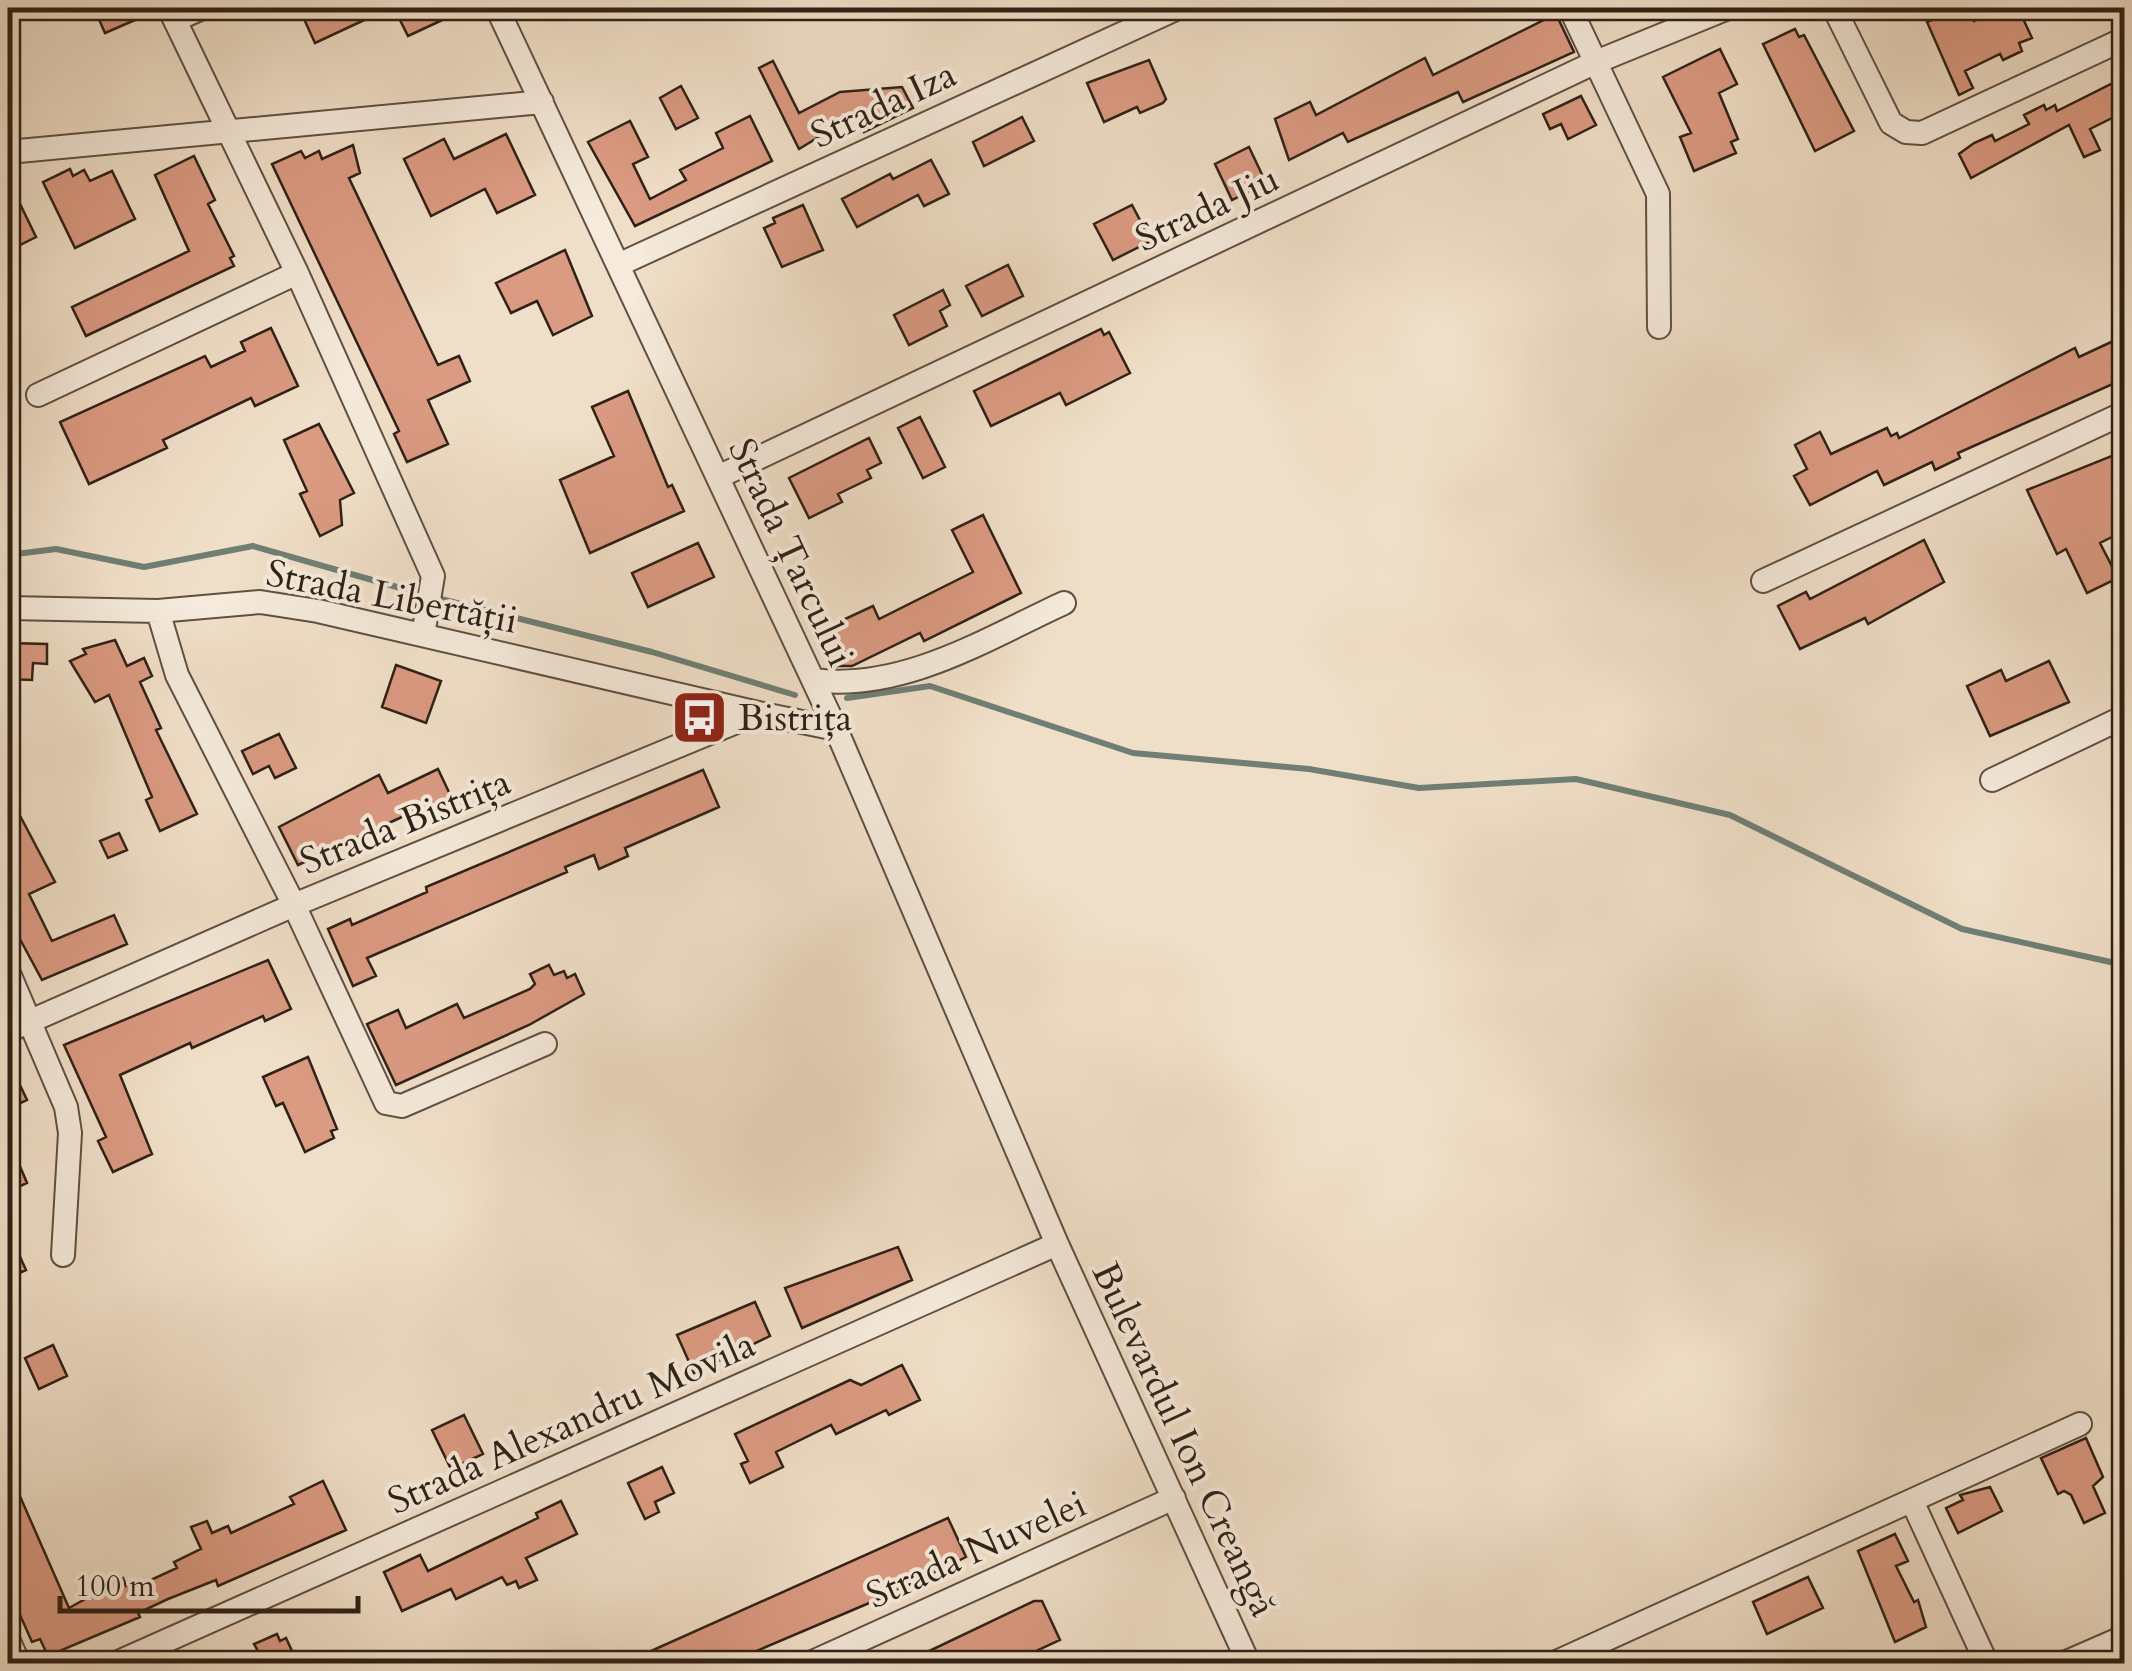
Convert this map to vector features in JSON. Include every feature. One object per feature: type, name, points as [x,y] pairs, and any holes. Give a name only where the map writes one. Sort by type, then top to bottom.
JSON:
[{"type":"street","points":[[202,8],[172,14],[297,273],[433,576],[423,635]]},
{"type":"street","name":"Strada Țarcului","points":[[497,8],[814,680],[1057,1244]]},
{"type":"street","name":"Strada Iza","points":[[618,265],[1178,8]]},
{"type":"street","points":[[1570,8],[1658,194],[1659,327]]},
{"type":"street","name":"Strada Jiu","points":[[718,478],[1596,62],[1728,8]]},
{"type":"street","points":[[1834,8],[1891,122],[1906,132],[1922,133],[2124,39]]},
{"type":"street","points":[[8,152],[225,128],[542,102]]},
{"type":"street","points":[[38,395],[297,273]]},
{"type":"street","points":[[1763,581],[2124,413]]},
{"type":"street","name":"Strada Libertății","points":[[8,608],[158,610],[260,602],[423,635],[758,713]]},
{"type":"street","points":[[814,680],[844,684],[906,673],[1064,603]]},
{"type":"street","points":[[158,610],[177,675],[294,905],[386,1103],[402,1106],[545,1044]]},
{"type":"street","points":[[758,713],[836,729]]},
{"type":"street","name":"Strada Bistrița","points":[[18,1027],[294,905],[758,713]]},
{"type":"street","points":[[1992,780],[2124,717]]},
{"type":"street","points":[[8,971],[18,1027],[66,1107],[70,1133],[63,1254]]},
{"type":"street","name":"Bulevardul Ion Creangă","points":[[1057,1244],[1250,1664]]},
{"type":"street","name":"Strada Alexandru Movila","points":[[114,1664],[1057,1244]]},
{"type":"street","points":[[1552,1664],[2080,1424]]},
{"type":"street","name":"Strada Nuvelei","points":[[808,1664],[1174,1498]]},
{"type":"street","points":[[1912,1500],[1986,1664]]},
{"type":"street","points":[[2062,1664],[2124,1637]]},
{"type":"street","points":[[8,1639],[19,1664]]},
{"type":"building","points":[[94,8],[130,8],[135,20],[105,33]]},
{"type":"building","points":[[299,8],[390,8],[315,43]]},
{"type":"building","points":[[394,8],[468,8],[408,36]]},
{"type":"building","points":[[1968,8],[1974,21],[2002,8],[2019,10],[2032,38],[2019,43],[2022,51],[2003,60],[2000,54],[1965,71],[1973,88],[1959,95],[1927,22]]},
{"type":"building","points":[[1556,14],[1574,52],[1463,102],[1458,92],[1348,142],[1343,133],[1289,160],[1275,119],[1310,102],[1316,115],[1425,58],[1433,75]]},
{"type":"building","points":[[1795,29],[1799,37],[1804,35],[1854,131],[1815,151],[1763,44]]},
{"type":"building","points":[[1720,49],[1737,84],[1719,93],[1738,139],[1731,142],[1736,153],[1694,171],[1680,137],[1691,133],[1663,77]]},
{"type":"building","points":[[1149,60],[1166,99],[1140,113],[1137,107],[1104,122],[1087,83]]},
{"type":"building","points":[[773,61],[799,113],[840,92],[902,87],[913,108],[864,132],[855,115],[799,149],[759,68]]},
{"type":"building","points":[[2117,81],[2124,96],[2124,112],[2090,129],[2100,150],[2084,157],[2069,125],[1971,178],[1959,154],[1974,143],[1992,135],[1995,141],[2029,124],[2024,115],[2044,105],[2046,110],[2055,105],[2057,111]]},
{"type":"building","points":[[681,86],[698,118],[676,129],[660,98]]},
{"type":"building","points":[[1581,96],[1596,125],[1568,139],[1561,124],[1550,129],[1543,114]]},
{"type":"building","points":[[750,116],[772,161],[635,226],[588,142],[630,121],[648,157],[633,164],[650,199],[686,180],[680,170],[723,148],[716,133]]},
{"type":"building","points":[[1022,117],[1034,141],[984,166],[973,142]]},
{"type":"building","points":[[506,134],[535,195],[497,213],[485,189],[431,216],[404,159],[444,139],[454,159]]},
{"type":"building","points":[[353,145],[360,173],[349,178],[438,365],[459,356],[470,381],[428,400],[448,444],[407,462],[394,434],[399,431],[272,164],[301,151],[305,158],[319,151],[322,159]]},
{"type":"building","points":[[1249,147],[1266,183],[1232,200],[1215,164]]},
{"type":"building","points":[[194,156],[215,200],[208,204],[234,256],[230,258],[234,266],[86,336],[72,307],[189,251],[155,175]]},
{"type":"building","points":[[931,160],[949,194],[924,206],[918,195],[857,227],[842,199],[890,174],[893,179]]},
{"type":"building","points":[[70,169],[73,176],[84,170],[90,181],[112,171],[135,219],[75,248],[43,182]]},
{"type":"building","points":[[8,179],[36,237],[8,251]]},
{"type":"building","points":[[803,205],[823,250],[782,267],[764,228],[775,223],[773,218]]},
{"type":"building","points":[[1132,205],[1151,241],[1113,260],[1094,224]]},
{"type":"building","points":[[565,250],[592,316],[553,335],[537,301],[511,313],[496,283]]},
{"type":"building","points":[[1008,265],[1023,296],[982,316],[966,286]]},
{"type":"building","points":[[943,290],[950,305],[940,311],[947,326],[909,345],[894,315]]},
{"type":"building","points":[[271,328],[298,386],[255,406],[251,398],[163,440],[167,448],[89,484],[60,422],[205,356],[211,367],[245,351],[241,342]]},
{"type":"building","points":[[1101,329],[1104,335],[1109,332],[1130,373],[1066,405],[1060,393],[991,426],[974,391]]},
{"type":"building","points":[[2124,336],[2124,379],[1958,453],[1960,458],[1935,470],[1932,462],[1884,485],[1877,471],[1810,505],[1794,476],[1807,469],[1795,445],[1820,432],[1831,454],[1887,428],[1891,436],[1897,433],[1899,438],[2075,348],[2079,357]]},
{"type":"building","points":[[628,391],[668,487],[672,485],[684,511],[590,553],[560,480],[614,456],[592,407]]},
{"type":"building","points":[[920,417],[945,467],[923,478],[898,428]]},
{"type":"building","points":[[319,424],[354,493],[340,500],[342,525],[320,536],[300,494],[307,491],[284,440]]},
{"type":"building","points":[[869,438],[881,463],[867,470],[871,478],[838,494],[842,502],[809,518],[789,478]]},
{"type":"building","points":[[2124,451],[2124,531],[2100,543],[2118,578],[2087,593],[2066,549],[2057,554],[2027,490]]},
{"type":"building","points":[[983,515],[1021,593],[924,641],[920,633],[852,666],[833,666],[817,632],[873,606],[879,619],[973,572],[952,530]]},
{"type":"building","points":[[1924,540],[1944,582],[1868,624],[1865,618],[1800,649],[1778,606],[1806,592],[1810,599]]},
{"type":"building","points":[[698,543],[714,577],[648,607],[632,573]]},
{"type":"building","points":[[115,640],[127,666],[144,658],[152,676],[140,682],[161,728],[156,730],[197,814],[160,831],[146,800],[152,797],[109,695],[95,702],[70,661],[86,654],[83,649]]},
{"type":"building","points":[[8,643],[47,644],[47,664],[33,663],[32,680],[8,679]]},
{"type":"building","points":[[2049,661],[2069,702],[1990,736],[1967,686],[2001,670],[2006,681]]},
{"type":"building","points":[[396,665],[441,681],[426,723],[382,707]]},
{"type":"building","points":[[279,734],[296,768],[275,778],[269,766],[253,774],[242,751]]},
{"type":"building","points":[[438,769],[455,805],[422,821],[417,810],[298,865],[279,827],[379,775],[388,793]]},
{"type":"building","points":[[703,770],[719,807],[625,848],[628,856],[599,869],[594,855],[565,867],[567,872],[367,958],[376,976],[353,986],[328,929],[350,919],[352,925],[427,892],[426,887]]},
{"type":"building","points":[[8,793],[55,882],[29,894],[52,941],[114,915],[127,944],[42,980],[8,917]]},
{"type":"building","points":[[119,833],[127,850],[108,858],[100,841]]},
{"type":"building","points":[[268,960],[291,1009],[265,1021],[263,1016],[192,1048],[190,1043],[120,1075],[152,1154],[113,1172],[98,1141],[106,1137],[64,1045]]},
{"type":"building","points":[[549,965],[554,975],[564,971],[567,978],[575,974],[584,994],[529,1025],[396,1085],[367,1024],[398,1010],[406,1028],[457,1004],[464,1018],[530,989],[535,984],[530,974]]},
{"type":"building","points":[[308,1057],[337,1129],[331,1131],[334,1138],[305,1152],[283,1103],[276,1106],[263,1077]]},
{"type":"building","points":[[8,1060],[27,1100],[8,1109]]},
{"type":"building","points":[[8,1138],[27,1183],[8,1192]]},
{"type":"building","points":[[8,1230],[26,1270],[8,1278]]},
{"type":"building","points":[[898,1247],[912,1280],[802,1328],[785,1288]]},
{"type":"building","points":[[755,1302],[770,1336],[694,1373],[677,1335]]},
{"type":"building","points":[[53,1345],[67,1376],[39,1389],[25,1358]]},
{"type":"building","points":[[902,1365],[920,1400],[889,1415],[886,1410],[836,1434],[831,1425],[776,1452],[783,1467],[750,1483],[741,1464],[748,1461],[735,1434],[850,1380],[861,1385]]},
{"type":"building","points":[[464,1415],[483,1454],[451,1469],[432,1430]]},
{"type":"building","points":[[2086,1438],[2103,1477],[2093,1486],[2105,1513],[2084,1523],[2071,1495],[2064,1491],[2058,1494],[2041,1458]]},
{"type":"building","points":[[662,1467],[674,1493],[655,1502],[659,1512],[645,1519],[628,1483]]},
{"type":"building","points":[[8,1469],[69,1608],[123,1578],[126,1586],[138,1581],[140,1585],[177,1568],[174,1562],[201,1549],[191,1527],[207,1521],[212,1533],[228,1526],[231,1533],[294,1504],[290,1497],[323,1481],[346,1530],[218,1586],[216,1580],[168,1599],[138,1613],[140,1617],[48,1656],[40,1639],[32,1642],[8,1588]]},
{"type":"building","points":[[1990,1487],[2002,1511],[1958,1533],[1946,1508],[1963,1500],[1960,1495]]},
{"type":"building","points":[[561,1501],[577,1534],[526,1558],[537,1580],[519,1588],[516,1581],[507,1585],[502,1577],[456,1599],[451,1589],[402,1611],[384,1572],[420,1555],[428,1571],[538,1518],[536,1513]]},
{"type":"building","points":[[948,1518],[966,1557],[888,1595],[726,1664],[622,1664]]},
{"type":"building","points":[[1895,1534],[1908,1561],[1896,1566],[1914,1602],[1918,1600],[1926,1627],[1895,1642],[1858,1551]]},
{"type":"building","points":[[1808,1577],[1823,1608],[1767,1634],[1753,1602]]},
{"type":"building","points":[[1034,1601],[1042,1601],[1060,1640],[1008,1664],[902,1664]]},
{"type":"building","points":[[277,1634],[280,1641],[286,1638],[298,1664],[228,1664],[258,1651],[254,1644]]},
{"type":"waterway","points":[[8,555],[56,549],[144,567],[253,546],[425,595]]},
{"type":"waterway","points":[[437,598],[652,652],[795,695]]},
{"type":"waterway","points":[[847,698],[930,686],[1133,753],[1309,769],[1419,788],[1576,779],[1730,815],[1962,929],[2124,965]]},
{"type":"place","name":"Bistrița","points":[[699,717]]}]
